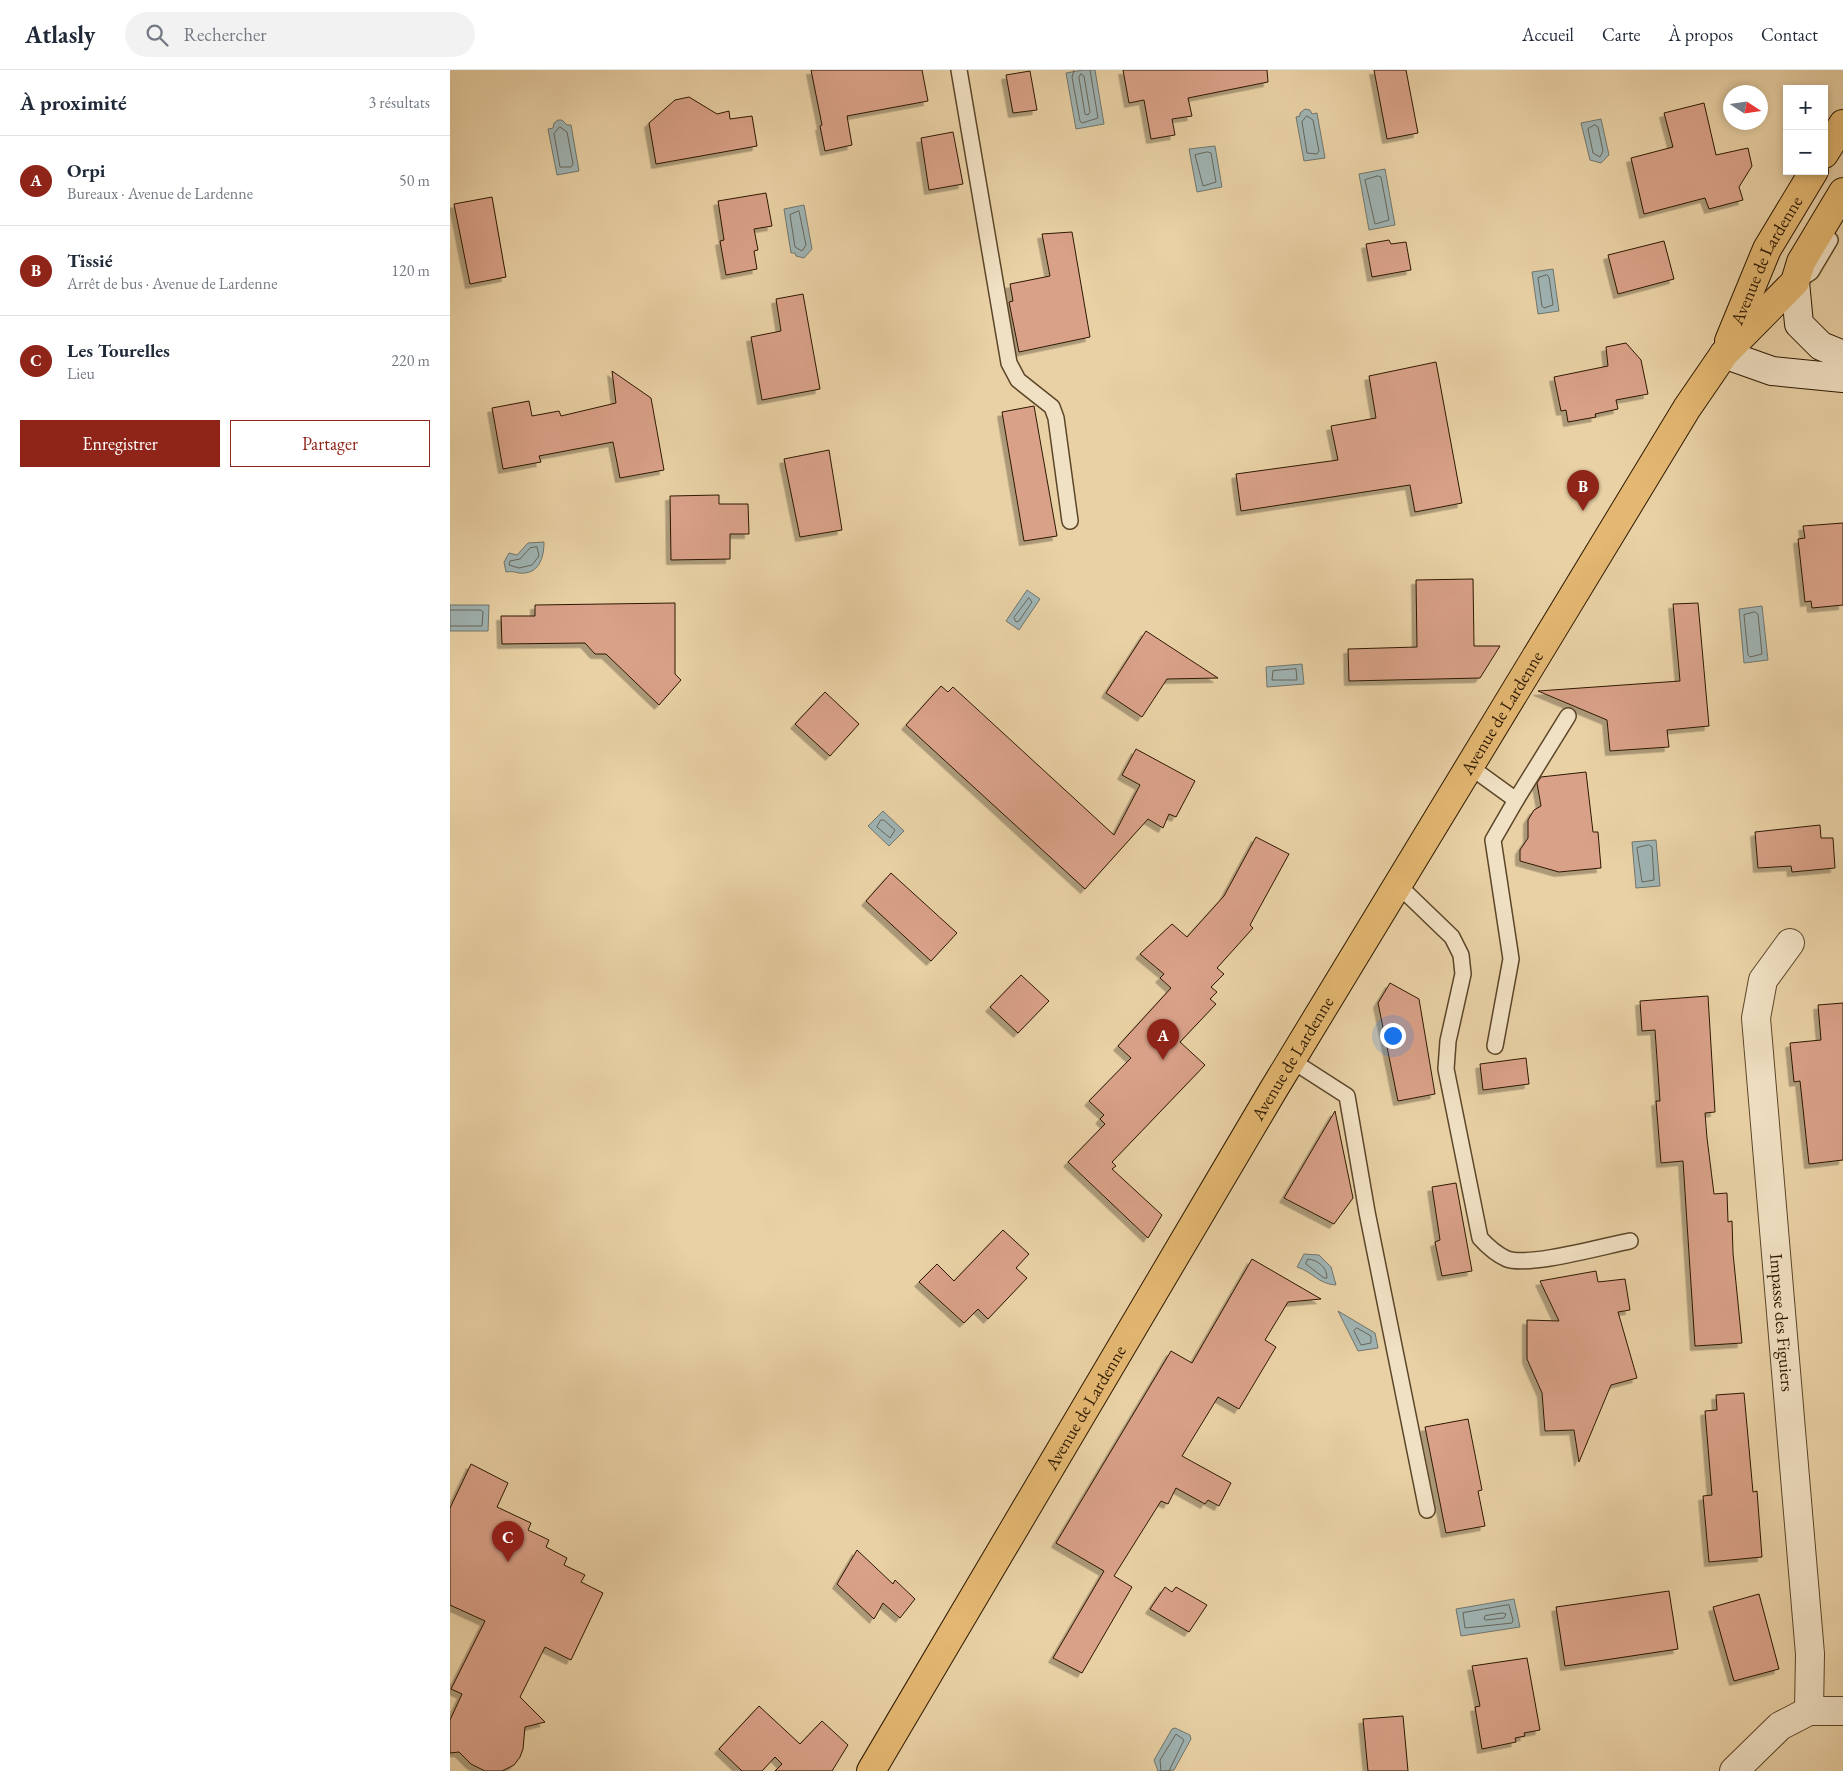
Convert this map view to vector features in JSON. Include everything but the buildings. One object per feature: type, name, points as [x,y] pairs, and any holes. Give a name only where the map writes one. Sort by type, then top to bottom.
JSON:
[{"type":"main road","points":[[1828,148],[1843,124]]},
{"type":"main road","name":"Avenue de Lardenne","points":[[1724,354],[1767,249],[1812,175]]},
{"type":"main road","name":"Avenue de Lardenne","points":[[871,1771],[1291,1060],[1687,408],[1724,354],[1795,282],[1801,262],[1843,192]]},
{"type":"street","points":[[1795,282],[1799,324],[1821,346],[1843,355]]},
{"type":"street","points":[[1724,354],[1772,371],[1843,378]]},
{"type":"street","name":"Impasse des Figuiers","points":[[1790,943],[1763,980],[1756,1018],[1810,1654],[1809,1711]]},
{"type":"street","points":[[1734,1771],[1780,1726],[1809,1711],[1843,1711]]},
{"type":"lane","points":[[959,70],[1009,363],[1018,380],[1052,407],[1056,418],[1070,521]]},
{"type":"lane","name":"Avenue de Lardenne","points":[[1795,282],[1811,272],[1843,218]]},
{"type":"lane","points":[[1495,1046],[1511,959],[1493,840],[1568,716]]},
{"type":"lane","points":[[1469,766],[1516,800]]},
{"type":"lane","points":[[1397,884],[1452,937],[1461,955],[1463,974],[1448,1041],[1446,1069],[1480,1238],[1492,1251],[1509,1260],[1527,1261],[1630,1241]]},
{"type":"lane","points":[[1291,1060],[1347,1096],[1367,1212],[1427,1510]]},
{"type":"water","points":[[1095,70],[1104,124],[1076,129],[1066,73]]},
{"type":"water","points":[[1305,109],[1310,110],[1312,114],[1317,113],[1325,158],[1304,161],[1296,117],[1300,116],[1300,113]]},
{"type":"water","points":[[1601,119],[1609,155],[1601,163],[1590,160],[1581,123]]},
{"type":"water","points":[[558,120],[571,125],[579,171],[557,175],[548,129],[553,128],[554,123]]},
{"type":"water","points":[[1215,146],[1222,187],[1197,192],[1189,149]]},
{"type":"water","points":[[1385,169],[1395,225],[1369,230],[1359,174]]},
{"type":"water","points":[[804,205],[812,249],[804,258],[791,253],[784,209]]},
{"type":"water","points":[[1553,269],[1559,311],[1538,314],[1532,272]]},
{"type":"water","points":[[544,542],[543,554],[536,568],[526,573],[506,572],[504,562],[509,553],[517,555],[528,543]]},
{"type":"water","points":[[1027,590],[1040,599],[1019,630],[1006,621]]},
{"type":"water","points":[[450,605],[489,605],[488,631],[450,631]]},
{"type":"water","points":[[1762,606],[1768,660],[1744,663],[1739,609]]},
{"type":"water","points":[[1302,664],[1304,684],[1267,687],[1266,667]]},
{"type":"water","points":[[883,811],[904,831],[889,846],[868,826]]},
{"type":"water","points":[[1656,840],[1660,886],[1636,888],[1632,842]]},
{"type":"water","points":[[1304,1254],[1319,1255],[1331,1267],[1336,1285],[1320,1280],[1297,1267]]},
{"type":"water","points":[[1338,1311],[1375,1333],[1378,1348],[1358,1351]]},
{"type":"water","points":[[1514,1599],[1520,1627],[1461,1636],[1456,1609]]},
{"type":"water","points":[[1175,1728],[1190,1735],[1191,1739],[1174,1770],[1158,1771],[1154,1760],[1172,1729]]},
{"type":"place","name":"Tissié","points":[[1583,511]]},
{"type":"place","name":"Orpi","points":[[1163,1060]]},
{"type":"place","name":"Les Tourelles","points":[[508,1562]]}]
